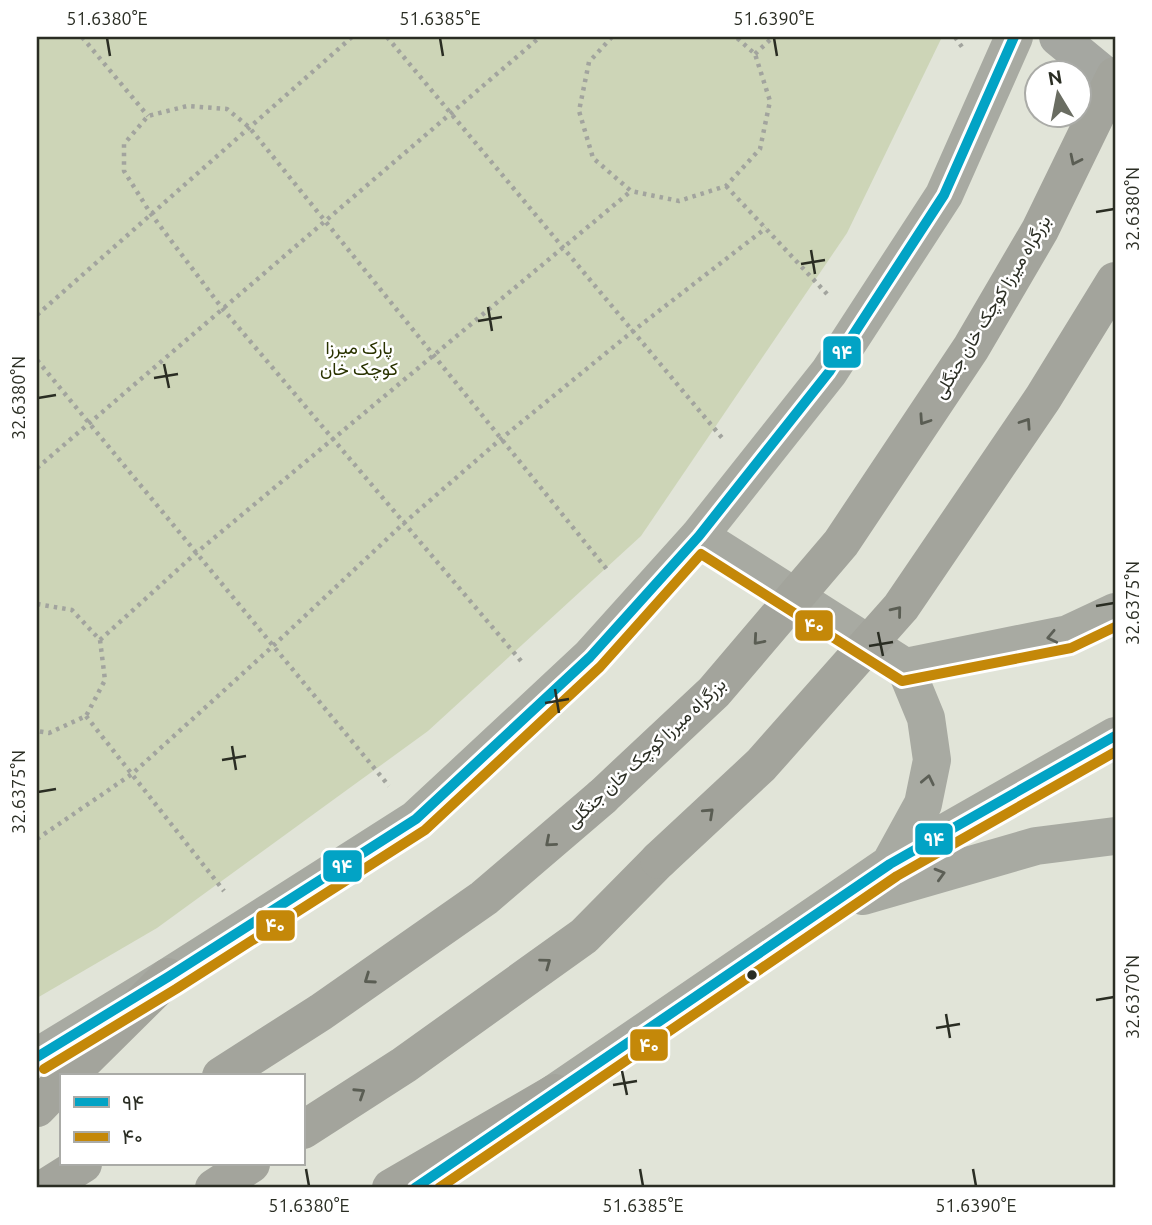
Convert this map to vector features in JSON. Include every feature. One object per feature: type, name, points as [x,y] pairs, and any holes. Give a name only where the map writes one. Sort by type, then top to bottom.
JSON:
[{"type":"highway","name":"بزرگراه میرزا کوچک خان جنگلی","points":[[224,1074],[321,1012],[484,898],[602,797],[714,692],[841,543],[978,336],[1040,230],[1115,76]]},
{"type":"highway","points":[[304,1129],[404,1065],[584,936],[659,860],[761,765],[901,607],[1043,398],[1115,281]]},
{"type":"highway","points":[[70,1074],[168,977]]},
{"type":"highway","points":[[37,1108],[60,1084]]},
{"type":"highway","points":[[391,1188],[555,1093]]},
{"type":"highway","points":[[45,1188],[80,1166]]},
{"type":"highway","points":[[214,1188],[248,1166]]},
{"type":"main road","points":[[37,1057],[416,819],[590,657],[699,536],[829,372],[944,195],[1014,37]]},
{"type":"main road","points":[[1058,37],[1115,84]]},
{"type":"main road","points":[[699,536],[905,667],[926,718],[932,760],[923,804],[890,864]]},
{"type":"main road","points":[[905,667],[1068,634],[1115,612]]},
{"type":"main road","points":[[415,1188],[890,864],[1115,736]]},
{"type":"main road","points":[[828,906],[1036,846],[1115,836]]},
{"type":"path","points":[[82,37],[148,116]]},
{"type":"path","points":[[37,315],[352,37]]},
{"type":"path","points":[[387,37],[750,471]]},
{"type":"path","points":[[37,468],[540,37]]},
{"type":"path","points":[[612,37],[589,62],[579,111],[593,158],[631,191],[679,201],[726,186],[760,149],[770,101],[755,54],[736,37]]},
{"type":"path","points":[[755,54],[773,37]]},
{"type":"path","points":[[549,695],[222,308],[151,214],[124,171],[124,144],[148,116],[187,106],[227,109],[249,127],[636,606]]},
{"type":"path","points":[[726,186],[858,328]]},
{"type":"path","points":[[100,640],[196,553],[631,191]]},
{"type":"path","points":[[37,839],[132,774],[404,523],[502,438],[633,331],[766,228]]},
{"type":"path","points":[[37,360],[416,819]]},
{"type":"path","points":[[37,604],[72,610],[100,640],[105,680],[86,716],[49,733],[37,731]]},
{"type":"path","points":[[86,716],[250,925]]},
{"type":"green space","name":"پارک میرزا کوچک خان","points":[[37,37],[942,37],[847,233],[641,536],[428,731],[157,928],[37,998]]},
{"type":"transit line","name":"۹۴","points":[[37,1057],[416,819],[590,657],[699,536],[829,372],[944,195],[1014,37]]},
{"type":"transit line","name":"۴۰","points":[[44,1069],[176,989],[425,830],[600,667],[701,554],[902,681],[1071,648],[1115,627]]},
{"type":"transit line","name":"۹۴","points":[[415,1188],[890,864],[1115,736]]},
{"type":"transit line","name":"۴۰","points":[[439,1188],[897,876],[1115,752]]}]
